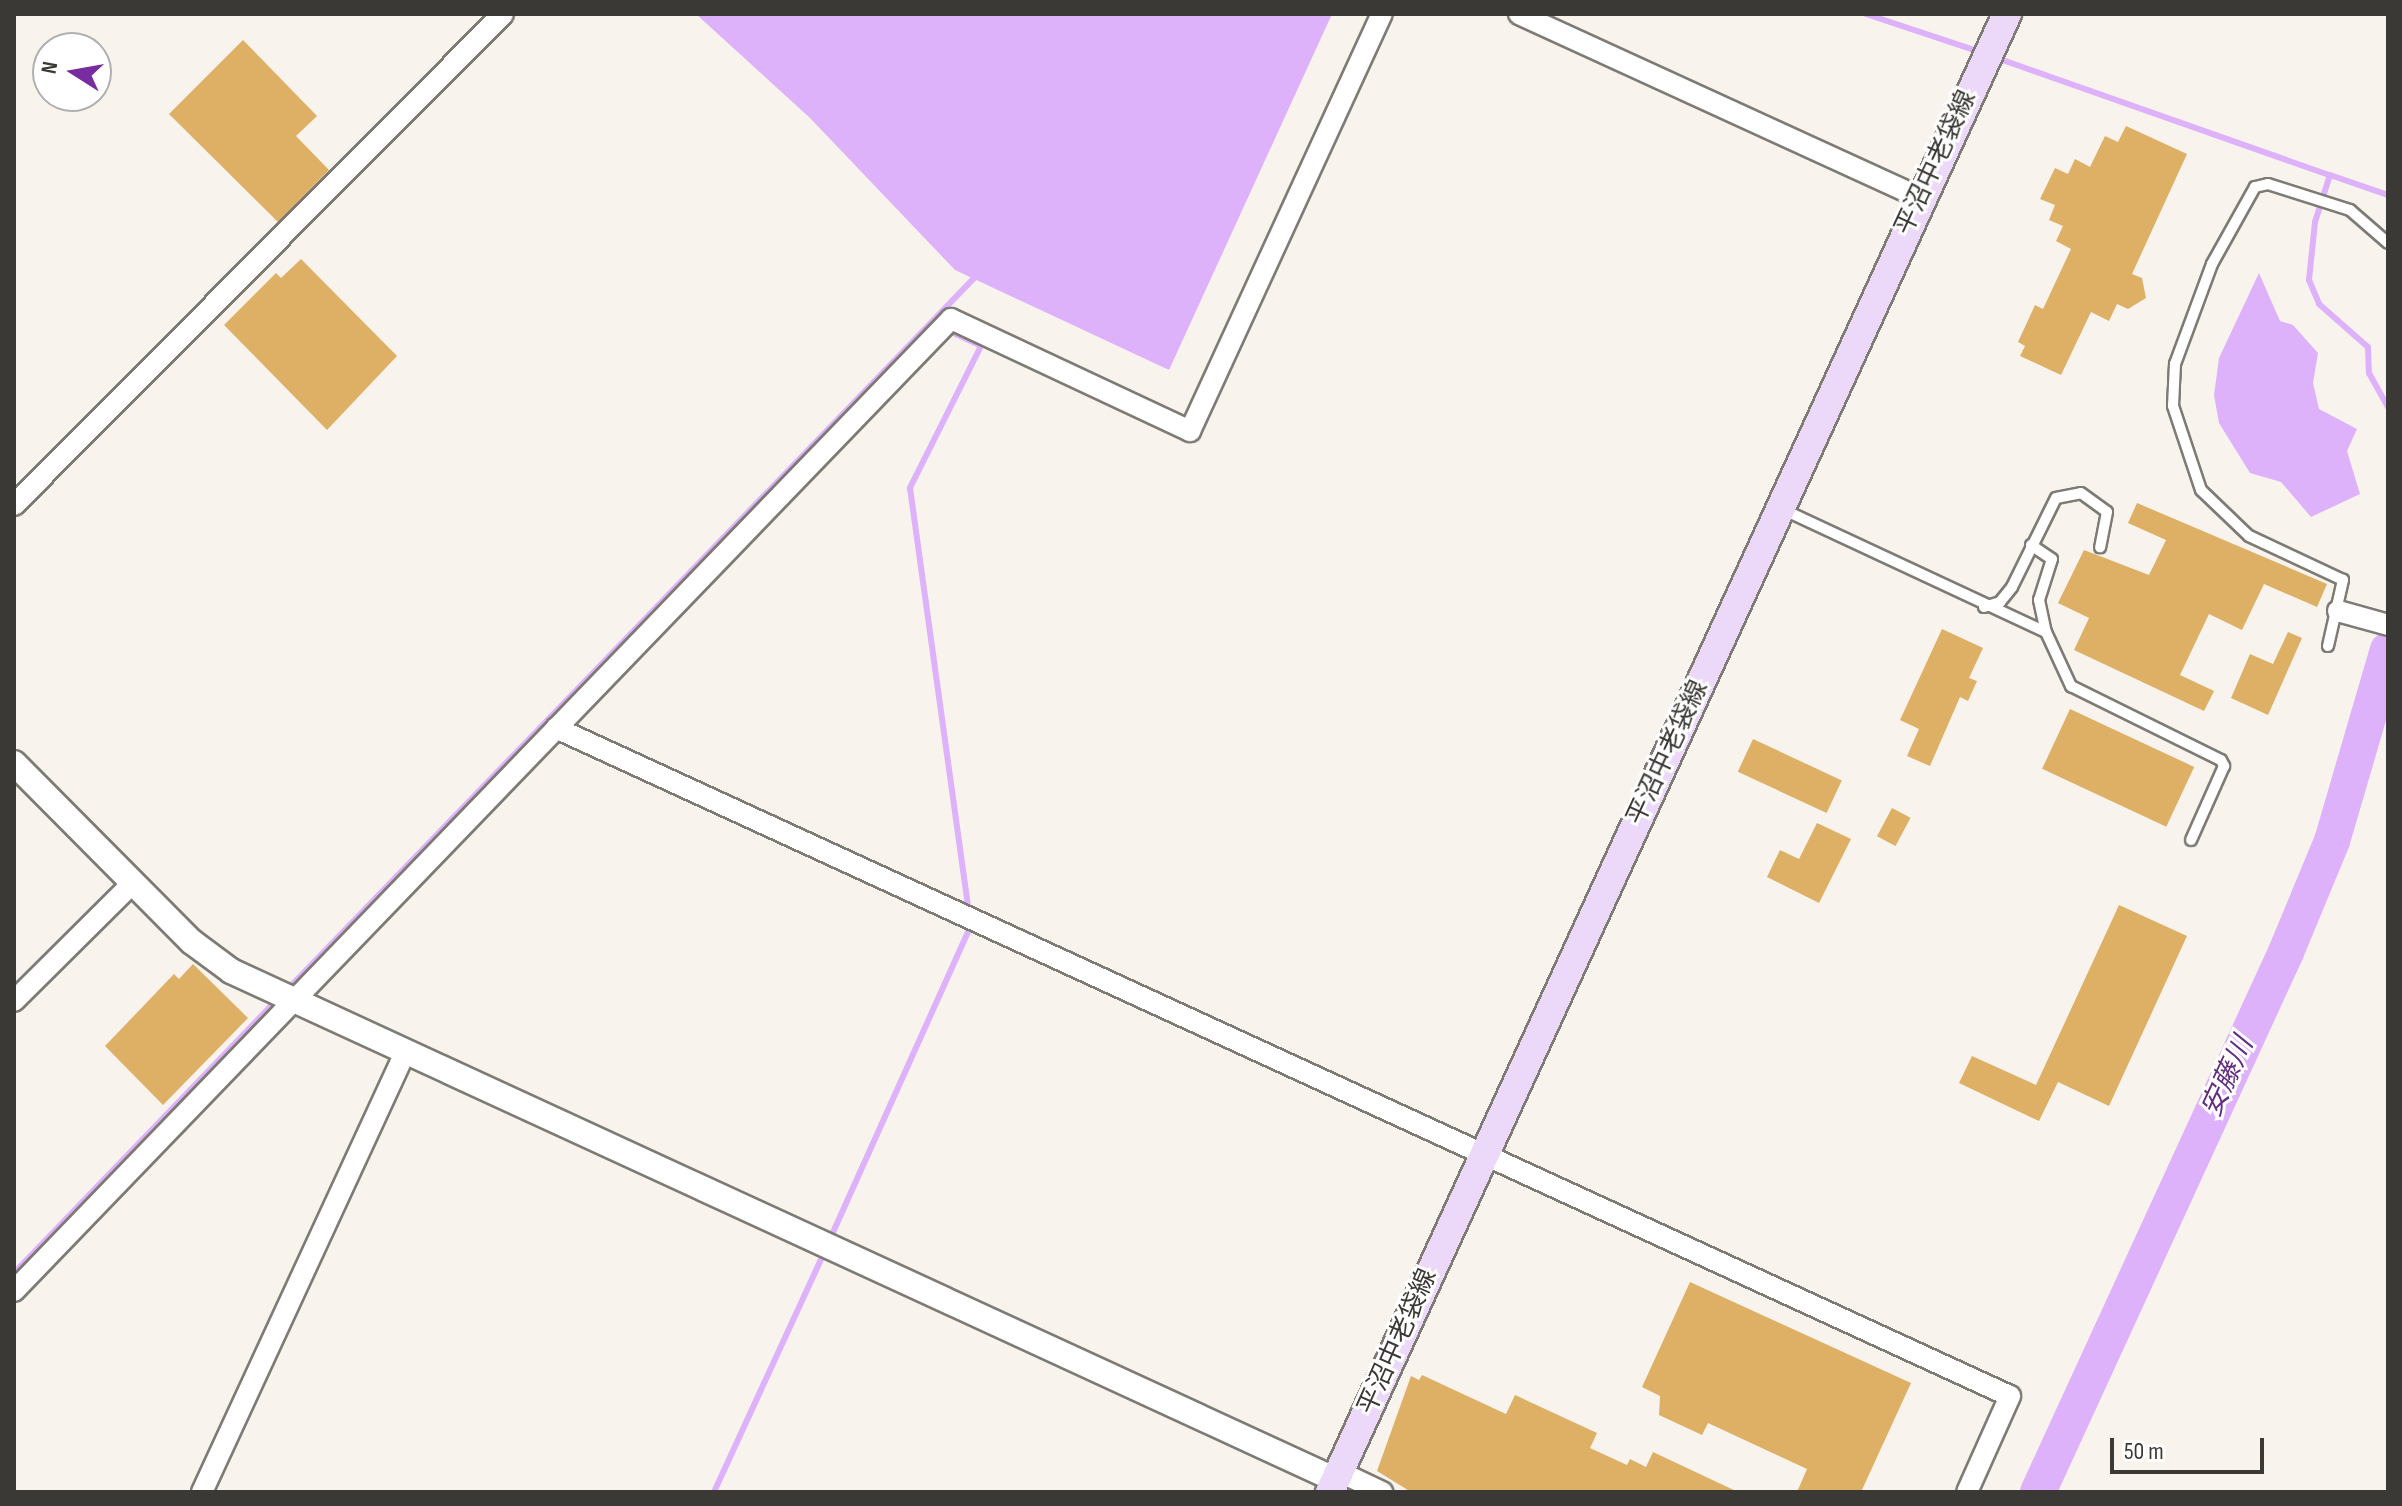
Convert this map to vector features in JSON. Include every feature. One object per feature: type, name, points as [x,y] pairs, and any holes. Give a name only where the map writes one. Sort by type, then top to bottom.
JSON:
[{"type":"main road","name":"平沼中老袋線","points":[[1335,1481],[1919,197],[2007,14]]},
{"type":"street","points":[[14,505],[503,14]]},
{"type":"street","points":[[14,1291],[951,319],[1190,431],[1382,14]]},
{"type":"street","points":[[1519,14],[1919,197]]},
{"type":"street","points":[[2338,611],[2388,625]]},
{"type":"street","points":[[556,728],[2010,1396],[1967,1492]]},
{"type":"street","points":[[14,763],[134,882],[231,971],[294,1003],[1335,1481],[1382,1492]]},
{"type":"street","points":[[14,1001],[134,882]]},
{"type":"street","points":[[202,1492],[405,1053]]},
{"type":"lane","points":[[2328,646],[2338,611],[2339,574],[2249,536],[2201,490],[2173,406],[2175,364],[2212,264],[2255,187],[2268,184],[2350,210],[2388,243]]},
{"type":"lane","points":[[1984,607],[2000,602],[2012,587],[2047,511],[2068,493],[2089,496],[2107,512],[2100,547]]},
{"type":"lane","points":[[1780,508],[1984,607],[2046,632]]},
{"type":"lane","points":[[2031,545],[2052,559],[2039,600],[2046,632],[2071,686],[2221,760],[2191,840]]},
{"type":"shaded area","points":[[696,14],[1332,14],[1169,370],[955,270],[810,118]]},
{"type":"shaded area","points":[[2259,273],[2280,321],[2293,325],[2318,353],[2313,383],[2319,409],[2357,429],[2347,451],[2360,494],[2311,517],[2281,482],[2250,473],[2219,423],[2214,395],[2219,358]]},
{"type":"building","points":[[243,40],[317,116],[296,136],[329,170],[278,222],[169,114]]},
{"type":"building","points":[[2126,126],[2187,154],[2132,274],[2142,278],[2146,298],[2128,309],[2117,304],[2109,321],[2091,312],[2061,375],[2020,356],[2025,346],[2018,342],[2035,305],[2043,309],[2071,249],[2056,241],[2063,226],[2049,220],[2055,205],[2040,199],[2055,168],[2068,174],[2075,159],[2090,167],[2105,136],[2118,142]]},
{"type":"building","points":[[301,259],[397,356],[327,430],[224,325],[276,273],[281,278]]},
{"type":"building","points":[[2137,503],[2327,584],[2317,607],[2264,584],[2242,630],[2209,614],[2180,675],[2214,691],[2204,711],[2074,650],[2089,618],[2058,603],[2084,550],[2149,575],[2166,540],[2128,523]]},
{"type":"building","points":[[1942,629],[1983,648],[1969,678],[1977,681],[1968,701],[1960,697],[1930,766],[1907,756],[1919,729],[1900,720]]},
{"type":"building","points":[[2288,632],[2302,638],[2268,715],[2231,698],[2250,654],[2273,664]]},
{"type":"building","points":[[2070,709],[2194,767],[2166,827],[2042,769]]},
{"type":"building","points":[[1753,739],[1842,780],[1827,813],[1738,772]]},
{"type":"building","points":[[1892,808],[1911,818],[1896,846],[1877,836]]},
{"type":"building","points":[[1817,823],[1851,839],[1819,903],[1767,877],[1780,850],[1799,859]]},
{"type":"building","points":[[2119,905],[2187,936],[2109,1106],[2058,1082],[2039,1121],[1959,1083],[1972,1056],[2036,1085]]},
{"type":"building","points":[[193,964],[248,1018],[163,1105],[105,1046],[174,974],[179,979]]},
{"type":"building","points":[[1690,1282],[1911,1383],[1861,1492],[1797,1492],[1807,1469],[1708,1423],[1702,1435],[1659,1415],[1660,1396],[1642,1387]]},
{"type":"building","points":[[1422,1375],[1506,1414],[1515,1395],[1597,1433],[1590,1448],[1627,1465],[1630,1459],[1646,1467],[1653,1452],[1738,1492],[1411,1492],[1377,1471],[1411,1376],[1419,1380]]},
{"type":"waterway","points":[[1866,14],[1980,52]]},
{"type":"waterway","points":[[1994,57],[2330,175],[2315,222],[2309,280],[2319,304],[2368,347],[2369,373],[2388,407]]},
{"type":"waterway","points":[[2330,175],[2388,195]]},
{"type":"waterway","points":[[286,991],[978,274]]},
{"type":"waterway","points":[[945,329],[981,346],[910,488],[969,914]]},
{"type":"waterway","name":"安藤川","points":[[2038,1492],[2286,952],[2332,841],[2388,650]]},
{"type":"waterway","points":[[830,1239],[971,925]]},
{"type":"waterway","points":[[14,1273],[278,999]]},
{"type":"waterway","points":[[714,1492],[826,1249]]}]
